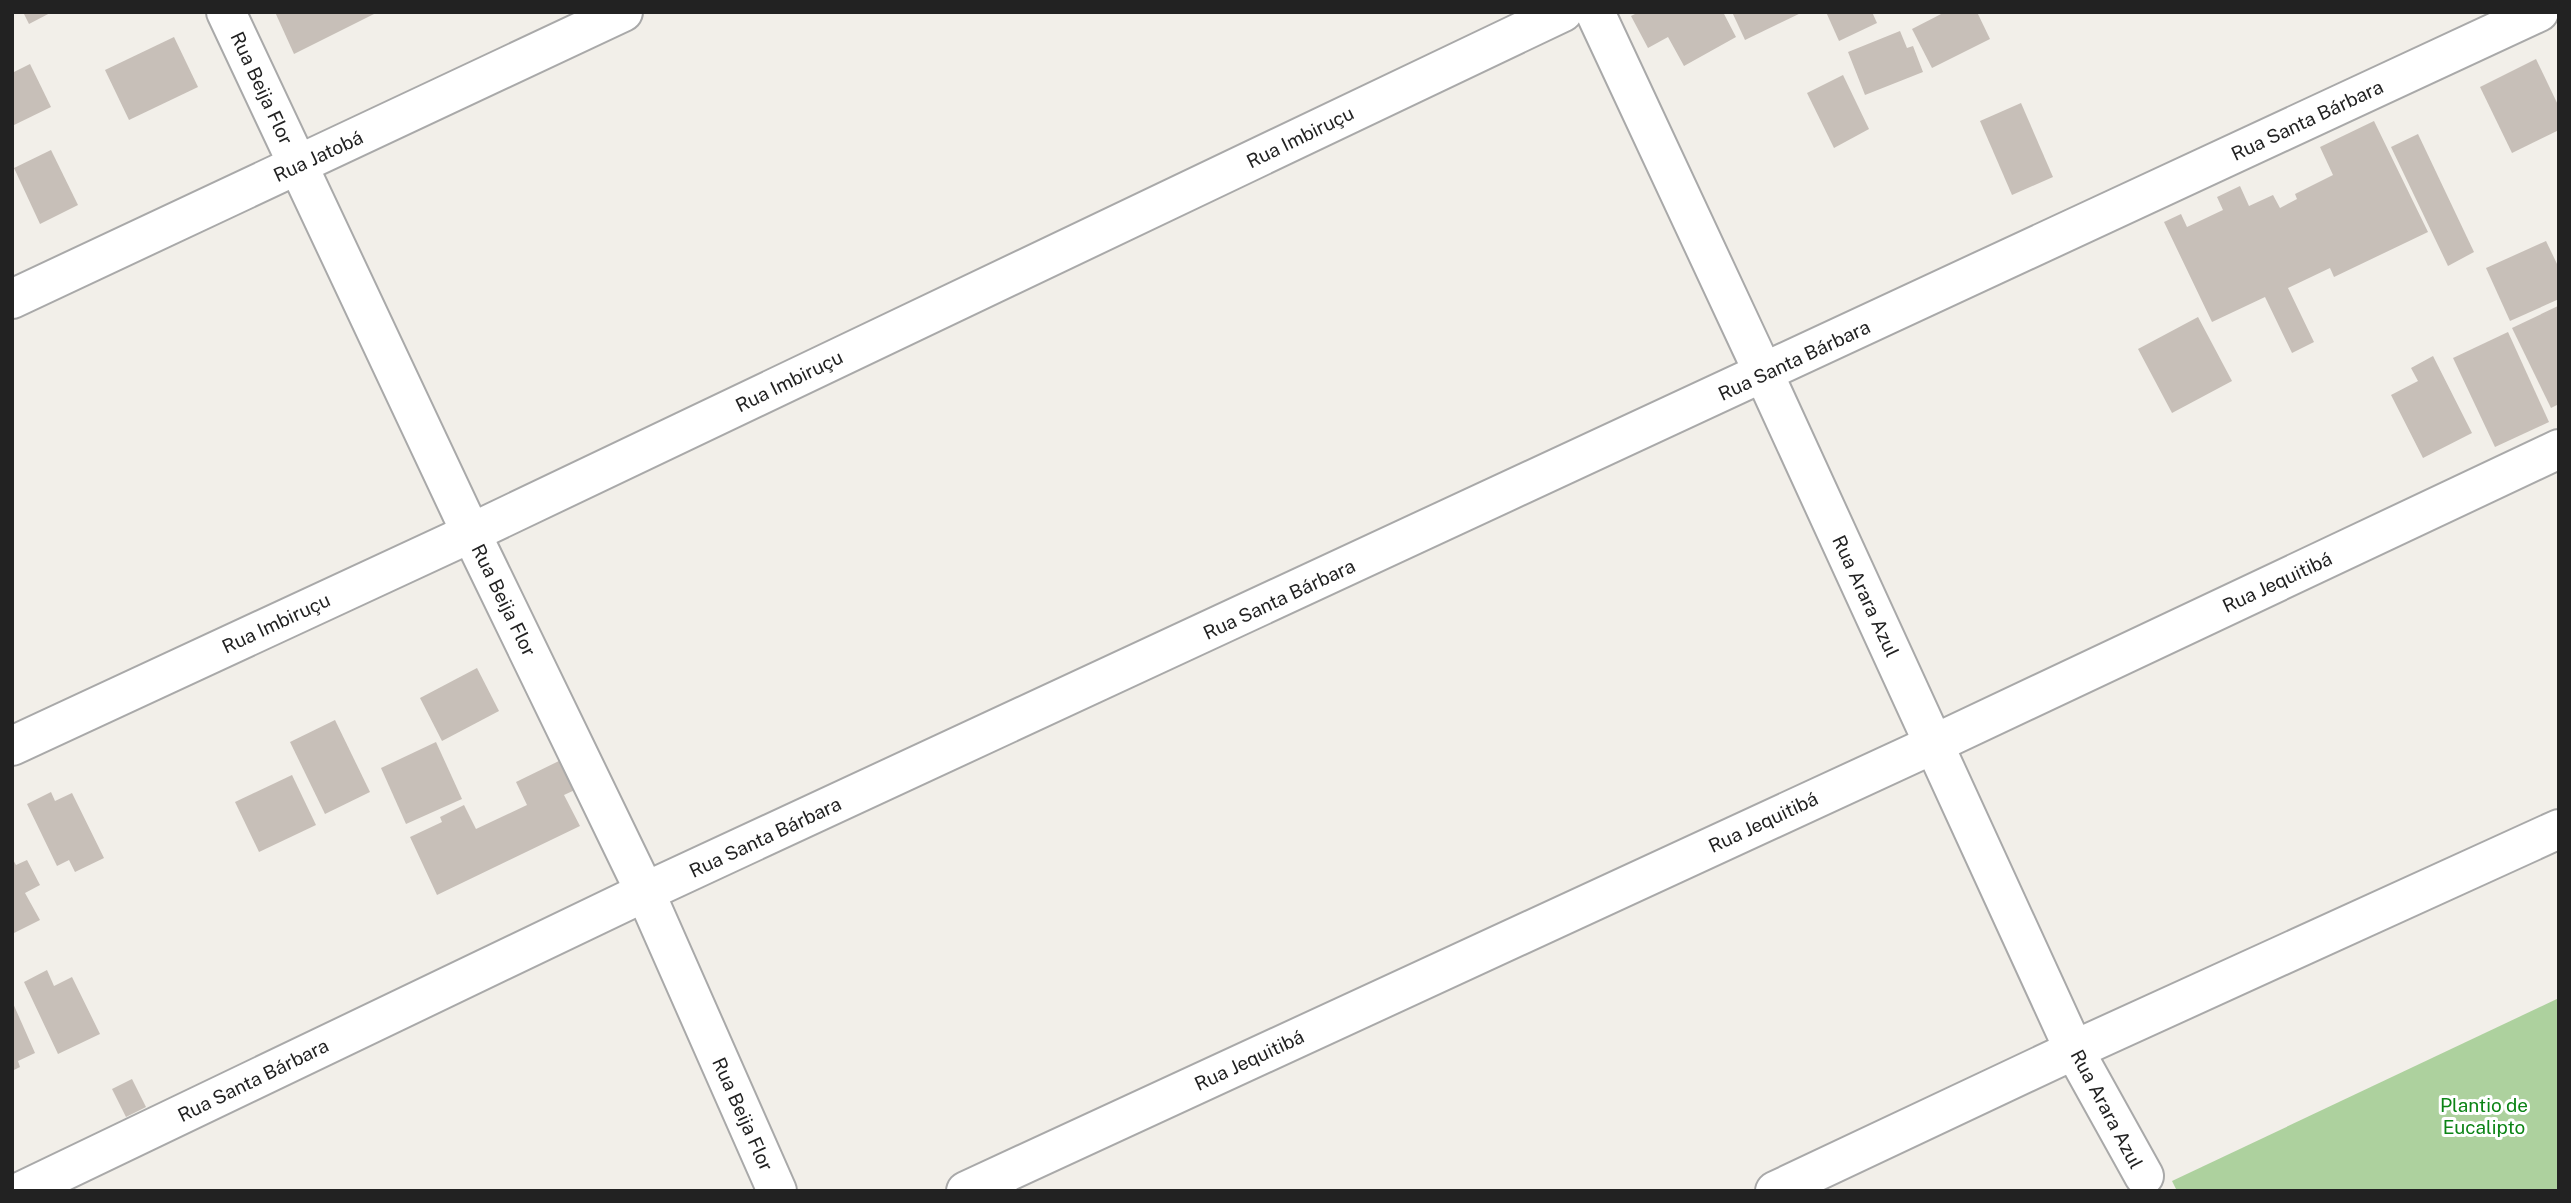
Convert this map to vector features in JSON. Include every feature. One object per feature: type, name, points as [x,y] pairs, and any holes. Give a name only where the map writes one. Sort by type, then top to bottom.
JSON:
[{"type":"street","name":"Rua Beija Flor","points":[[226,12],[471,533],[645,892],[777,1191]]},
{"type":"street","name":"Rua Jatobá","points":[[12,299],[623,12]]},
{"type":"street","name":"Rua Imbiruçu","points":[[12,746],[471,533],[1563,12]]},
{"type":"street","name":"Rua Arara Azul","points":[[1595,12],[2074,1050],[2144,1177]]},
{"type":"street","name":"Rua Santa Bárbara","points":[[22,1191],[645,892],[2539,12]]},
{"type":"street","name":"Rua Jequitibá","points":[[965,1191],[1934,744],[2559,449]]},
{"type":"street","points":[[1775,1191],[2074,1050],[2559,829]]},
{"type":"green space","name":"Plantio de Eucalipto","points":[[2559,998],[2559,1191],[2177,1191],[2172,1181]]},
{"type":"building","points":[[23,12],[52,12],[29,24]]},
{"type":"building","points":[[275,12],[378,12],[294,54]]},
{"type":"building","points":[[1639,12],[1723,12],[1736,37],[1684,66],[1668,37],[1648,48],[1631,16]]},
{"type":"building","points":[[1732,12],[1803,12],[1745,40]]},
{"type":"building","points":[[1826,12],[1872,12],[1877,23],[1839,41]]},
{"type":"building","points":[[1945,12],[1977,12],[1990,39],[1932,68],[1912,29]]},
{"type":"building","points":[[1900,31],[1907,48],[1913,46],[1923,72],[1865,95],[1848,52]]},
{"type":"building","points":[[174,37],[198,87],[129,120],[105,70]]},
{"type":"building","points":[[2536,59],[2559,107],[2559,130],[2512,153],[2480,87]]},
{"type":"building","points":[[30,64],[51,107],[12,126],[12,73]]},
{"type":"building","points":[[1843,75],[1869,129],[1834,148],[1807,93]]},
{"type":"building","points":[[2021,103],[2053,177],[2012,195],[1980,121]]},
{"type":"building","points":[[2374,121],[2428,232],[2334,277],[2330,268],[2288,288],[2314,342],[2292,353],[2265,297],[2212,322],[2164,222],[2181,214],[2187,227],[2223,210],[2217,197],[2240,186],[2249,206],[2273,195],[2280,208],[2297,199],[2295,194],[2333,175],[2320,147]]},
{"type":"building","points":[[2418,134],[2474,252],[2448,266],[2391,147]]},
{"type":"building","points":[[51,150],[78,205],[40,224],[14,168]]},
{"type":"building","points":[[2546,241],[2559,268],[2559,299],[2510,321],[2486,268]]},
{"type":"building","points":[[2558,306],[2559,404],[2551,408],[2512,328]]},
{"type":"building","points":[[2198,317],[2232,381],[2172,413],[2138,349]]},
{"type":"building","points":[[2508,332],[2549,422],[2495,447],[2453,358]]},
{"type":"building","points":[[2433,356],[2472,433],[2423,458],[2391,395],[2418,381],[2411,368]]},
{"type":"building","points":[[477,668],[499,711],[442,741],[420,698]]},
{"type":"building","points":[[335,720],[370,792],[325,814],[290,742]]},
{"type":"building","points":[[436,742],[462,799],[406,824],[381,768]]},
{"type":"building","points":[[563,759],[577,789],[564,795],[580,826],[437,895],[410,837],[442,822],[440,817],[464,805],[476,829],[527,805],[516,782]]},
{"type":"building","points":[[292,775],[316,825],[259,852],[235,802]]},
{"type":"building","points":[[51,792],[55,801],[72,793],[104,858],[75,872],[69,860],[57,866],[27,804]]},
{"type":"building","points":[[12,858],[16,865],[27,860],[40,885],[25,893],[40,920],[12,934]]},
{"type":"building","points":[[47,970],[54,986],[72,977],[100,1034],[58,1054],[24,982]]},
{"type":"building","points":[[12,1001],[35,1053],[18,1061],[20,1067],[12,1071]]},
{"type":"building","points":[[132,1079],[146,1107],[126,1117],[112,1089]]}]
